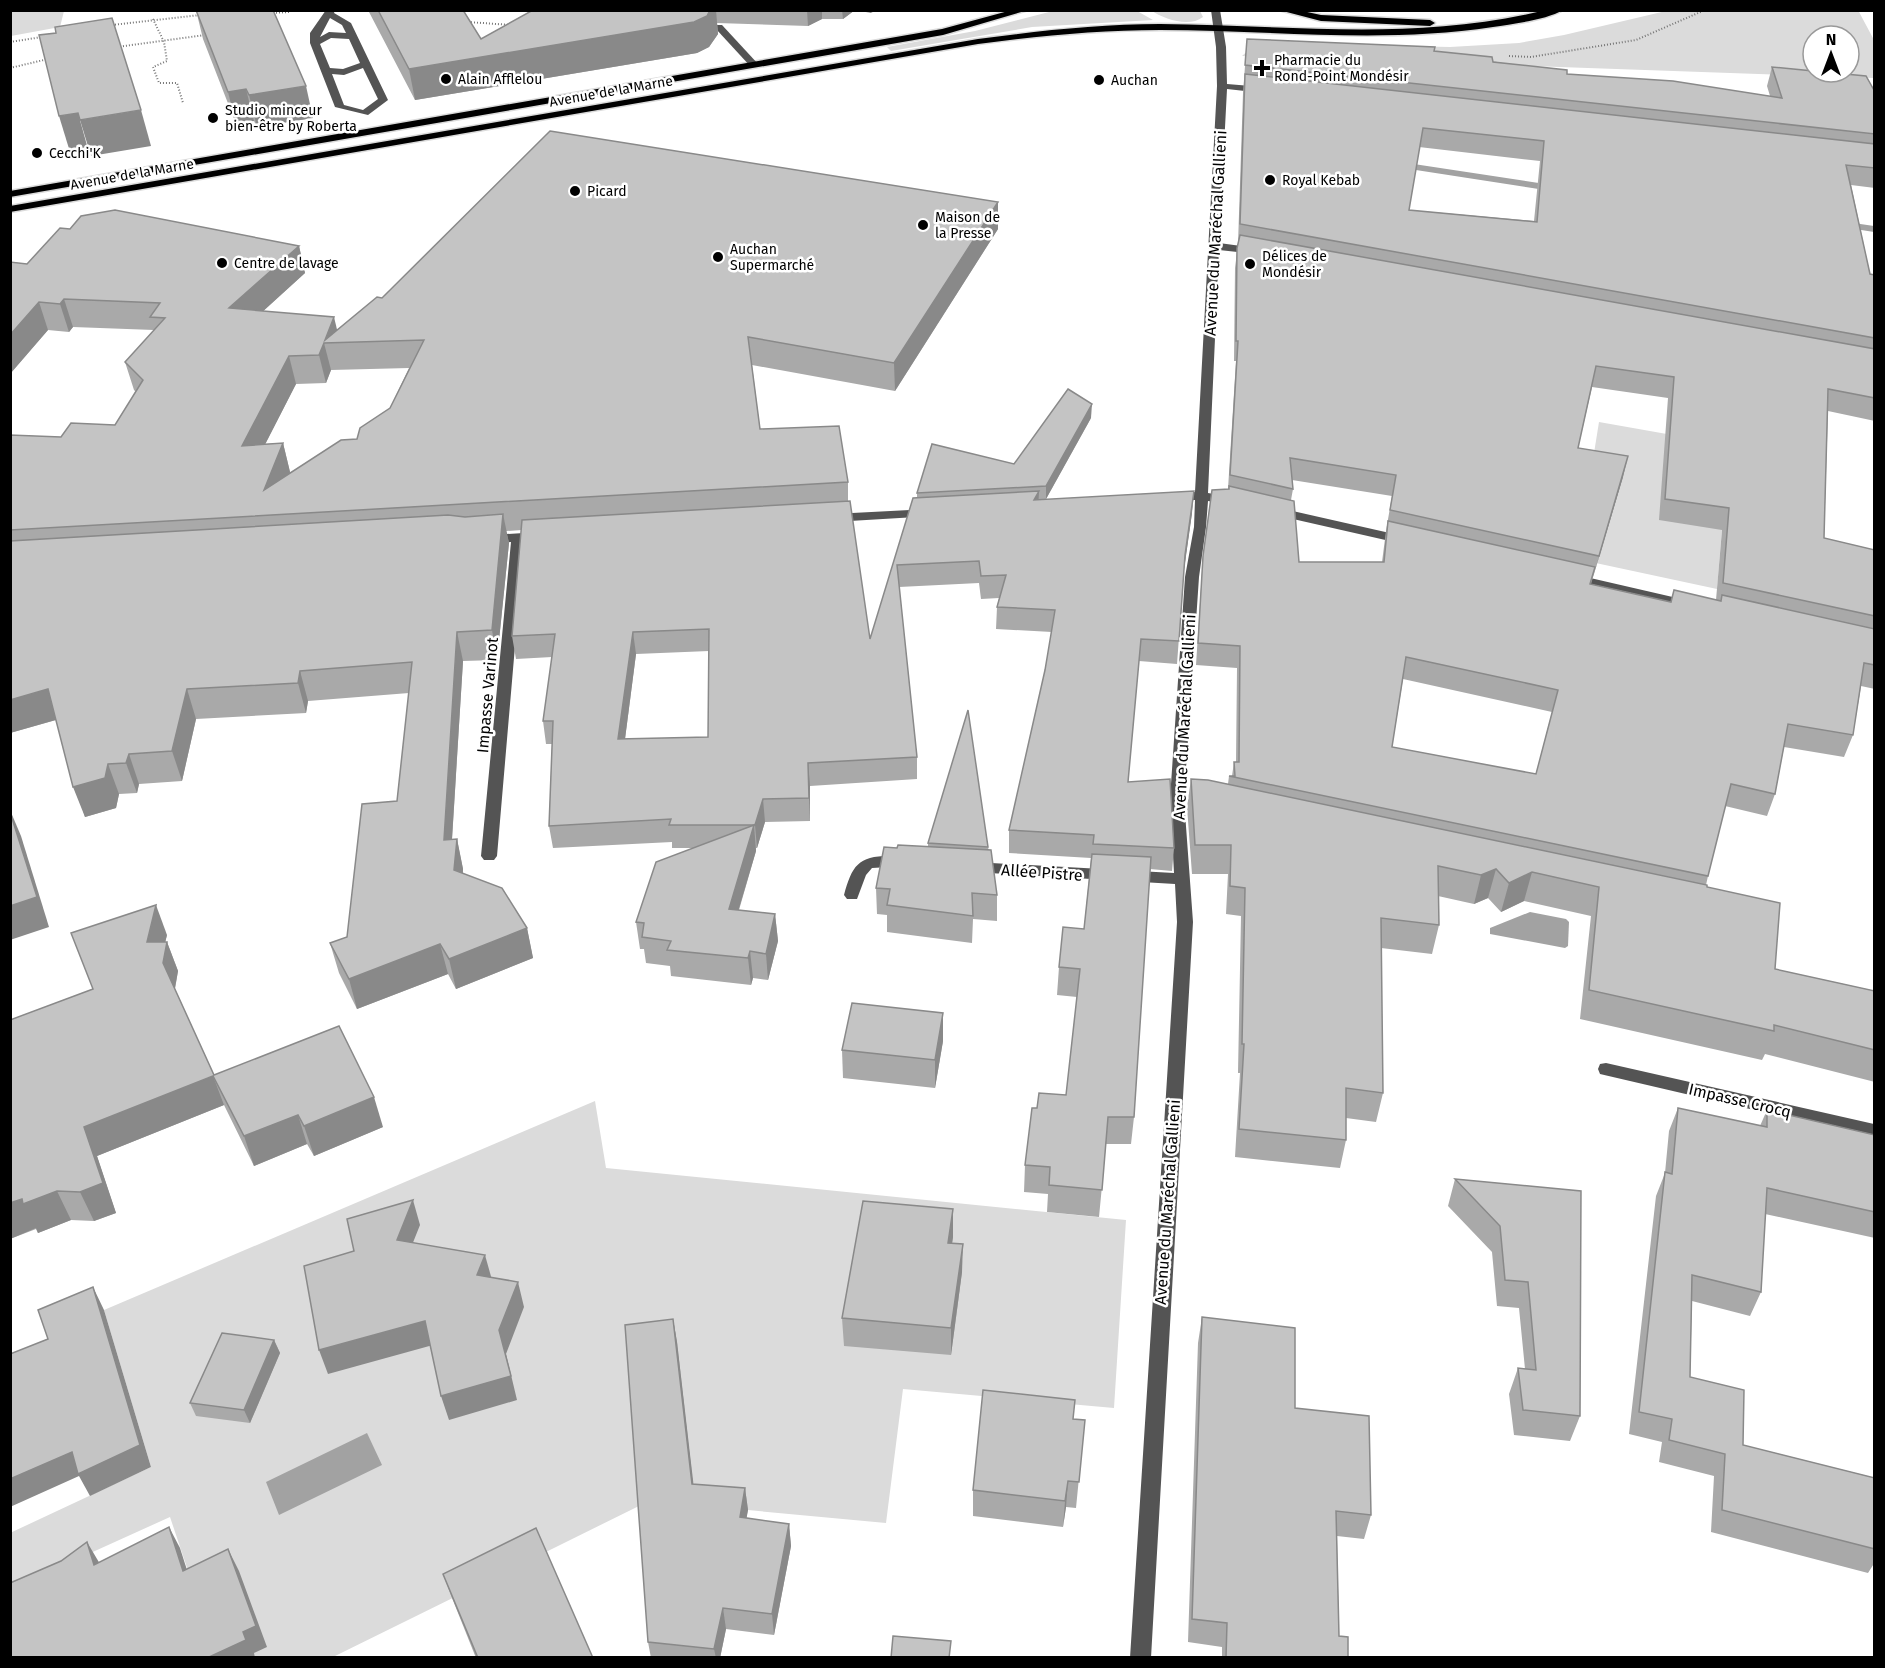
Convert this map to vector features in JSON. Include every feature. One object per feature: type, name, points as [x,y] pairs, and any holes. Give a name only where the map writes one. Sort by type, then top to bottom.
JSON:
[{"type":"main road","name":"Avenue de la Marne","points":[[10,194],[943,32],[1024,10]]},
{"type":"main road","points":[[1283,10],[1321,18],[1493,25],[1559,10]]},
{"type":"main road","name":"Avenue de la Marne","points":[[10,209],[952,45],[1010,37],[1108,29],[1218,29],[1364,35],[1432,32],[1493,25]]},
{"type":"street","name":"Avenue du Maréchal Gallieni","points":[[1140,1658],[1185,922],[1177,799],[1192,577],[1200,527],[1222,86],[1215,10]]},
{"type":"street","points":[[330,12],[346,23],[353,36],[383,100],[365,113],[340,107],[315,43],[315,33],[330,12]]},
{"type":"street","points":[[719,27],[741,48],[754,65]]},
{"type":"street","points":[[315,43],[329,35],[353,36]]},
{"type":"street","points":[[326,71],[344,72],[365,64]]},
{"type":"street","points":[[1222,86],[1270,90]]},
{"type":"street","points":[[365,113],[373,131]]},
{"type":"street","points":[[1214,246],[1264,253]]},
{"type":"street","points":[[1159,498],[1201,496],[1239,503]]},
{"type":"street","points":[[1262,508],[1412,542]]},
{"type":"street","points":[[823,518],[942,512]]},
{"type":"street","points":[[479,540],[550,535]]},
{"type":"street","name":"Impasse Varinot","points":[[489,856],[518,537]]},
{"type":"street","points":[[1562,576],[1701,607]]},
{"type":"street","points":[[1177,799],[1196,800]]},
{"type":"street","points":[[852,895],[858,872],[870,862],[921,863]]},
{"type":"street","name":"Allée Pistre","points":[[956,866],[1130,878],[1182,879]]},
{"type":"street","name":"Impasse Crocq","points":[[1606,1069],[1875,1131]]},
{"type":"path","points":[[261,13],[330,12]]},
{"type":"path","points":[[110,25],[209,14]]},
{"type":"path","points":[[153,19],[164,42],[167,61],[153,67],[159,83],[177,83],[183,103]]},
{"type":"path","points":[[458,22],[512,25]]},
{"type":"path","points":[[110,48],[208,35]]},
{"type":"path","points":[[10,42],[44,36]]},
{"type":"path","points":[[10,68],[50,58]]},
{"type":"shaded area","points":[[1858,10],[1874,40],[1874,78],[1861,78],[1861,24],[1801,24],[1801,75],[1242,56],[1251,48],[1273,43],[1450,47],[1519,43],[1666,11]]},
{"type":"shaded area","points":[[10,11],[64,11],[60,27],[11,36]]},
{"type":"shaded area","points":[[1053,11],[1137,11],[1153,20],[1032,27],[891,51],[887,47],[975,31]]},
{"type":"shaded area","points":[[1152,11],[1200,11],[1203,17],[1184,22],[1163,17]]},
{"type":"shaded area","points":[[1599,422],[1729,445],[1717,589],[1577,559]]},
{"type":"shaded area","points":[[1530,912],[1566,919],[1569,922],[1568,946],[1565,948],[1490,934],[1490,928]]},
{"type":"shaded area","points":[[595,1101],[606,1168],[1126,1220],[1114,1408],[903,1389],[886,1523],[640,1500],[641,1505],[331,1658],[217,1657],[170,1517],[11,1589],[10,1533],[151,1467],[104,1310]]},
{"type":"shaded area","points":[[367,1433],[382,1465],[279,1515],[266,1482]]},
{"type":"building","points":[[196,10],[273,10],[306,86],[249,95],[246,89],[228,92]]},
{"type":"building","points":[[378,10],[463,10],[481,39],[533,10],[710,10],[707,16],[694,22],[409,69]]},
{"type":"building","points":[[112,18],[141,110],[80,120],[78,113],[59,116],[39,35],[56,33],[55,27]]},
{"type":"building","points":[[1247,39],[1435,47],[1434,51],[1492,57],[1493,62],[1567,70],[1567,74],[1673,81],[1782,98],[1772,67],[1801,70],[1801,84],[1861,84],[1861,76],[1866,76],[1875,92],[1875,134],[1245,65]]},
{"type":"building","points":[[1245,74],[1875,144],[1875,168],[1846,165],[1870,274],[1875,275],[1875,338],[1240,224]],"holes":[[[1423,128],[1544,141],[1537,222],[1409,210]]]},
{"type":"building","points":[[550,131],[998,202],[894,363],[748,337],[760,429],[839,426],[848,482],[10,530],[10,435],[61,437],[71,423],[115,425],[143,380],[125,362],[165,318],[150,317],[160,303],[64,299],[60,304],[39,302],[10,335],[10,262],[27,264],[60,228],[70,229],[81,216],[115,210],[299,246],[229,308],[334,317],[325,340],[377,297],[382,298]],"holes":[[[424,340],[390,408],[360,428],[357,439],[341,440],[264,490],[283,443],[242,446],[289,356],[319,355],[324,343]]]},
{"type":"building","points":[[1240,235],[1875,349],[1875,398],[1828,389],[1824,538],[1875,550],[1875,616],[1723,583],[1729,508],[1665,499],[1674,377],[1596,366],[1578,448],[1628,456],[1599,556],[1390,510],[1396,475],[1290,458],[1293,489],[1230,475],[1238,341],[1236,341],[1237,248]]},
{"type":"building","points":[[1068,389],[1092,404],[1046,486],[917,493],[932,444],[1014,464]]},
{"type":"building","points":[[1229,486],[1294,501],[1299,562],[1384,562],[1388,521],[1595,567],[1590,584],[1671,602],[1674,590],[1721,601],[1722,595],[1875,629],[1875,665],[1864,663],[1853,735],[1788,724],[1775,794],[1731,784],[1708,876],[1229,776],[1235,776],[1234,762],[1239,762],[1240,646],[1198,643],[1203,556],[1212,490],[1229,489]],"holes":[[[1406,657],[1558,690],[1536,774],[1392,747]]]},
{"type":"building","points":[[1039,491],[1034,500],[1194,491],[1185,555],[1179,641],[1141,639],[1128,782],[1170,779],[1174,848],[1093,844],[1094,835],[1009,830],[1045,670],[1055,610],[997,607],[1006,575],[981,576],[979,561],[897,565],[917,757],[808,763],[809,798],[763,799],[755,825],[669,825],[671,819],[549,826],[553,721],[543,721],[555,634],[512,636],[522,520],[850,501],[870,639],[913,498]],"holes":[[[709,629],[708,737],[618,739],[633,632]]]},
{"type":"building","points":[[503,514],[492,630],[457,632],[444,840],[457,839],[454,870],[502,888],[527,928],[449,959],[440,944],[349,979],[330,943],[347,937],[362,804],[397,801],[412,662],[300,671],[298,683],[187,689],[172,751],[129,754],[126,763],[108,764],[105,778],[73,787],[48,689],[10,700],[10,541],[448,515],[465,517]]},
{"type":"building","points":[[968,710],[988,847],[928,843]]},
{"type":"building","points":[[1191,779],[1208,780],[1707,885],[1707,887],[1780,903],[1775,969],[1875,991],[1875,1050],[1774,1025],[1774,1031],[1589,990],[1599,887],[1532,872],[1509,883],[1496,869],[1481,875],[1438,866],[1439,925],[1381,918],[1383,1093],[1346,1088],[1346,1140],[1239,1129],[1244,1044],[1242,1044],[1245,888],[1230,886],[1231,845],[1195,845]]},
{"type":"building","points":[[10,812],[37,897],[10,906]]},
{"type":"building","points":[[754,825],[729,909],[775,914],[766,954],[750,951],[748,958],[667,950],[671,941],[642,937],[644,923],[636,922],[656,862]]},
{"type":"building","points":[[898,845],[991,850],[997,895],[972,893],[973,916],[887,905],[890,889],[876,888],[884,847],[897,848]]},
{"type":"building","points":[[1092,854],[1151,857],[1134,1117],[1108,1117],[1102,1190],[1049,1185],[1050,1167],[1025,1165],[1032,1108],[1037,1108],[1039,1093],[1066,1095],[1080,969],[1059,967],[1063,927],[1084,929]]},
{"type":"building","points":[[156,905],[147,942],[167,942],[163,963],[214,1075],[339,1026],[374,1097],[304,1126],[298,1115],[244,1136],[213,1076],[84,1127],[103,1183],[80,1192],[57,1191],[23,1204],[22,1199],[10,1203],[10,1020],[93,989],[71,933]]},
{"type":"building","points":[[852,1003],[943,1013],[935,1060],[842,1050]]},
{"type":"building","points":[[1678,1108],[1767,1127],[1767,1110],[1875,1135],[1875,1212],[1767,1188],[1761,1292],[1692,1275],[1690,1377],[1744,1390],[1743,1445],[1875,1478],[1875,1549],[1722,1510],[1725,1454],[1669,1440],[1672,1419],[1639,1412],[1665,1172],[1672,1174]]},
{"type":"building","points":[[1455,1179],[1581,1191],[1580,1416],[1523,1410],[1518,1368],[1536,1370],[1528,1282],[1505,1280],[1500,1226]]},
{"type":"building","points":[[413,1200],[397,1240],[485,1255],[477,1275],[518,1282],[499,1330],[511,1376],[441,1396],[425,1321],[319,1350],[304,1266],[354,1251],[347,1219]]},
{"type":"building","points":[[863,1201],[953,1209],[948,1243],[963,1244],[951,1328],[842,1318]]},
{"type":"building","points":[[93,1287],[140,1445],[78,1474],[72,1452],[10,1479],[10,1354],[48,1339],[38,1310]]},
{"type":"building","points":[[1202,1317],[1295,1328],[1295,1408],[1369,1416],[1371,1515],[1336,1511],[1339,1636],[1348,1637],[1348,1658],[1226,1658],[1227,1623],[1192,1619]]},
{"type":"building","points":[[673,1319],[692,1484],[745,1488],[740,1517],[789,1524],[772,1614],[723,1608],[714,1649],[648,1642],[625,1325]]},
{"type":"building","points":[[222,1333],[274,1340],[244,1410],[190,1403]]},
{"type":"building","points":[[983,1390],[1075,1400],[1073,1419],[1085,1420],[1079,1482],[1068,1481],[1065,1501],[973,1490]]},
{"type":"building","points":[[169,1527],[183,1571],[228,1549],[256,1626],[243,1632],[246,1640],[207,1658],[10,1658],[10,1583],[61,1561],[87,1542],[94,1565]]},
{"type":"building","points":[[536,1528],[593,1658],[478,1658],[443,1574]]},
{"type":"building","points":[[893,1636],[951,1641],[949,1658],[891,1658]]},
{"type":"waterway","points":[[1394,164],[1558,189]]},
{"type":"waterway","points":[[1840,224],[1874,229]]},
{"type":"place","name":"Pharmacie du Rond-Point Mondésir","points":[[1262,68]]},
{"type":"place","name":"Alain Afflelou","points":[[446,79]]},
{"type":"place","name":"Auchan","points":[[1099,80]]},
{"type":"place","name":"Studio minceur bien-être by Roberta","points":[[213,118]]},
{"type":"place","name":"Cecchi'K","points":[[37,153]]},
{"type":"place","name":"Royal Kebab","points":[[1270,180]]},
{"type":"place","name":"Picard","points":[[575,191]]},
{"type":"place","name":"Maison de la Presse","points":[[923,225]]},
{"type":"place","name":"Auchan Supermarché","points":[[718,257]]},
{"type":"place","name":"Centre de lavage","points":[[222,263]]},
{"type":"place","name":"Délices de Mondésir","points":[[1250,264]]}]
